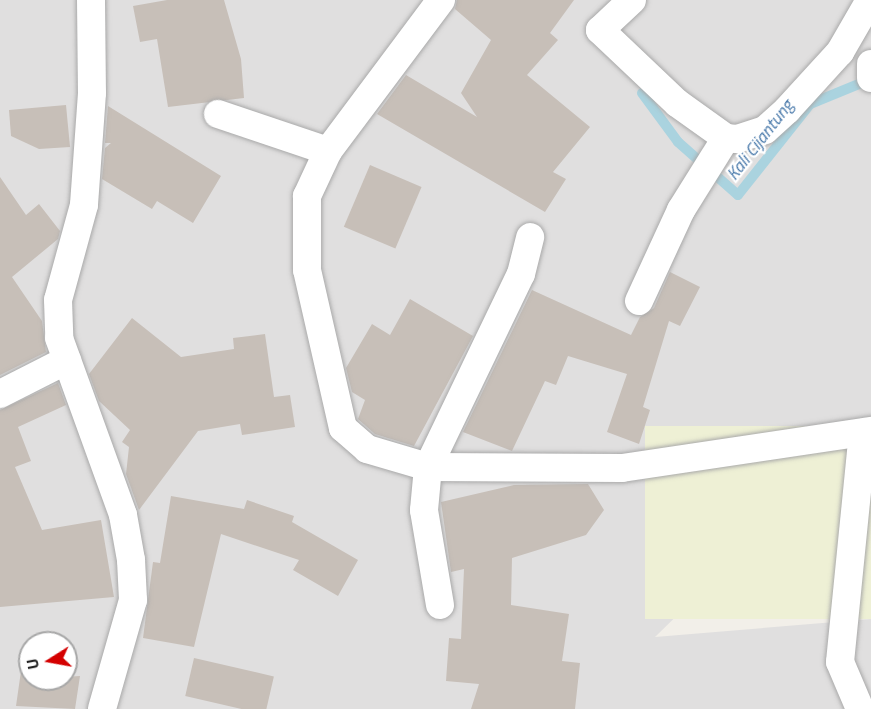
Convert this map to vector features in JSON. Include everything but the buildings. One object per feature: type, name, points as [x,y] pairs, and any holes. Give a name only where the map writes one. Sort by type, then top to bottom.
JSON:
[{"type":"street","points":[[91,0],[92,93],[84,205],[58,300],[59,338],[123,515],[131,560],[133,600],[102,709]]},
{"type":"street","points":[[441,0],[328,150],[307,195],[304,228],[328,378],[343,428],[367,449],[428,467],[622,468],[867,432],[840,662],[860,709]]},
{"type":"street","points":[[632,0],[600,30],[677,104],[720,151]]},
{"type":"street","points":[[639,301],[681,210],[720,151],[765,130],[787,110],[840,52],[870,0]]},
{"type":"street","points":[[218,114],[328,150]]},
{"type":"street","points":[[440,606],[424,510],[428,467],[521,274],[530,237]]},
{"type":"street","points":[[0,394],[67,360]]},
{"type":"shaded area","points":[[0,0],[871,0],[871,426],[655,637],[871,619],[871,709],[0,709]]},
{"type":"green space","points":[[645,426],[871,426],[871,619],[645,619]]},
{"type":"waterway","name":"Kali Cijantung","points":[[642,93],[678,142],[738,195],[810,104],[871,79]]}]
